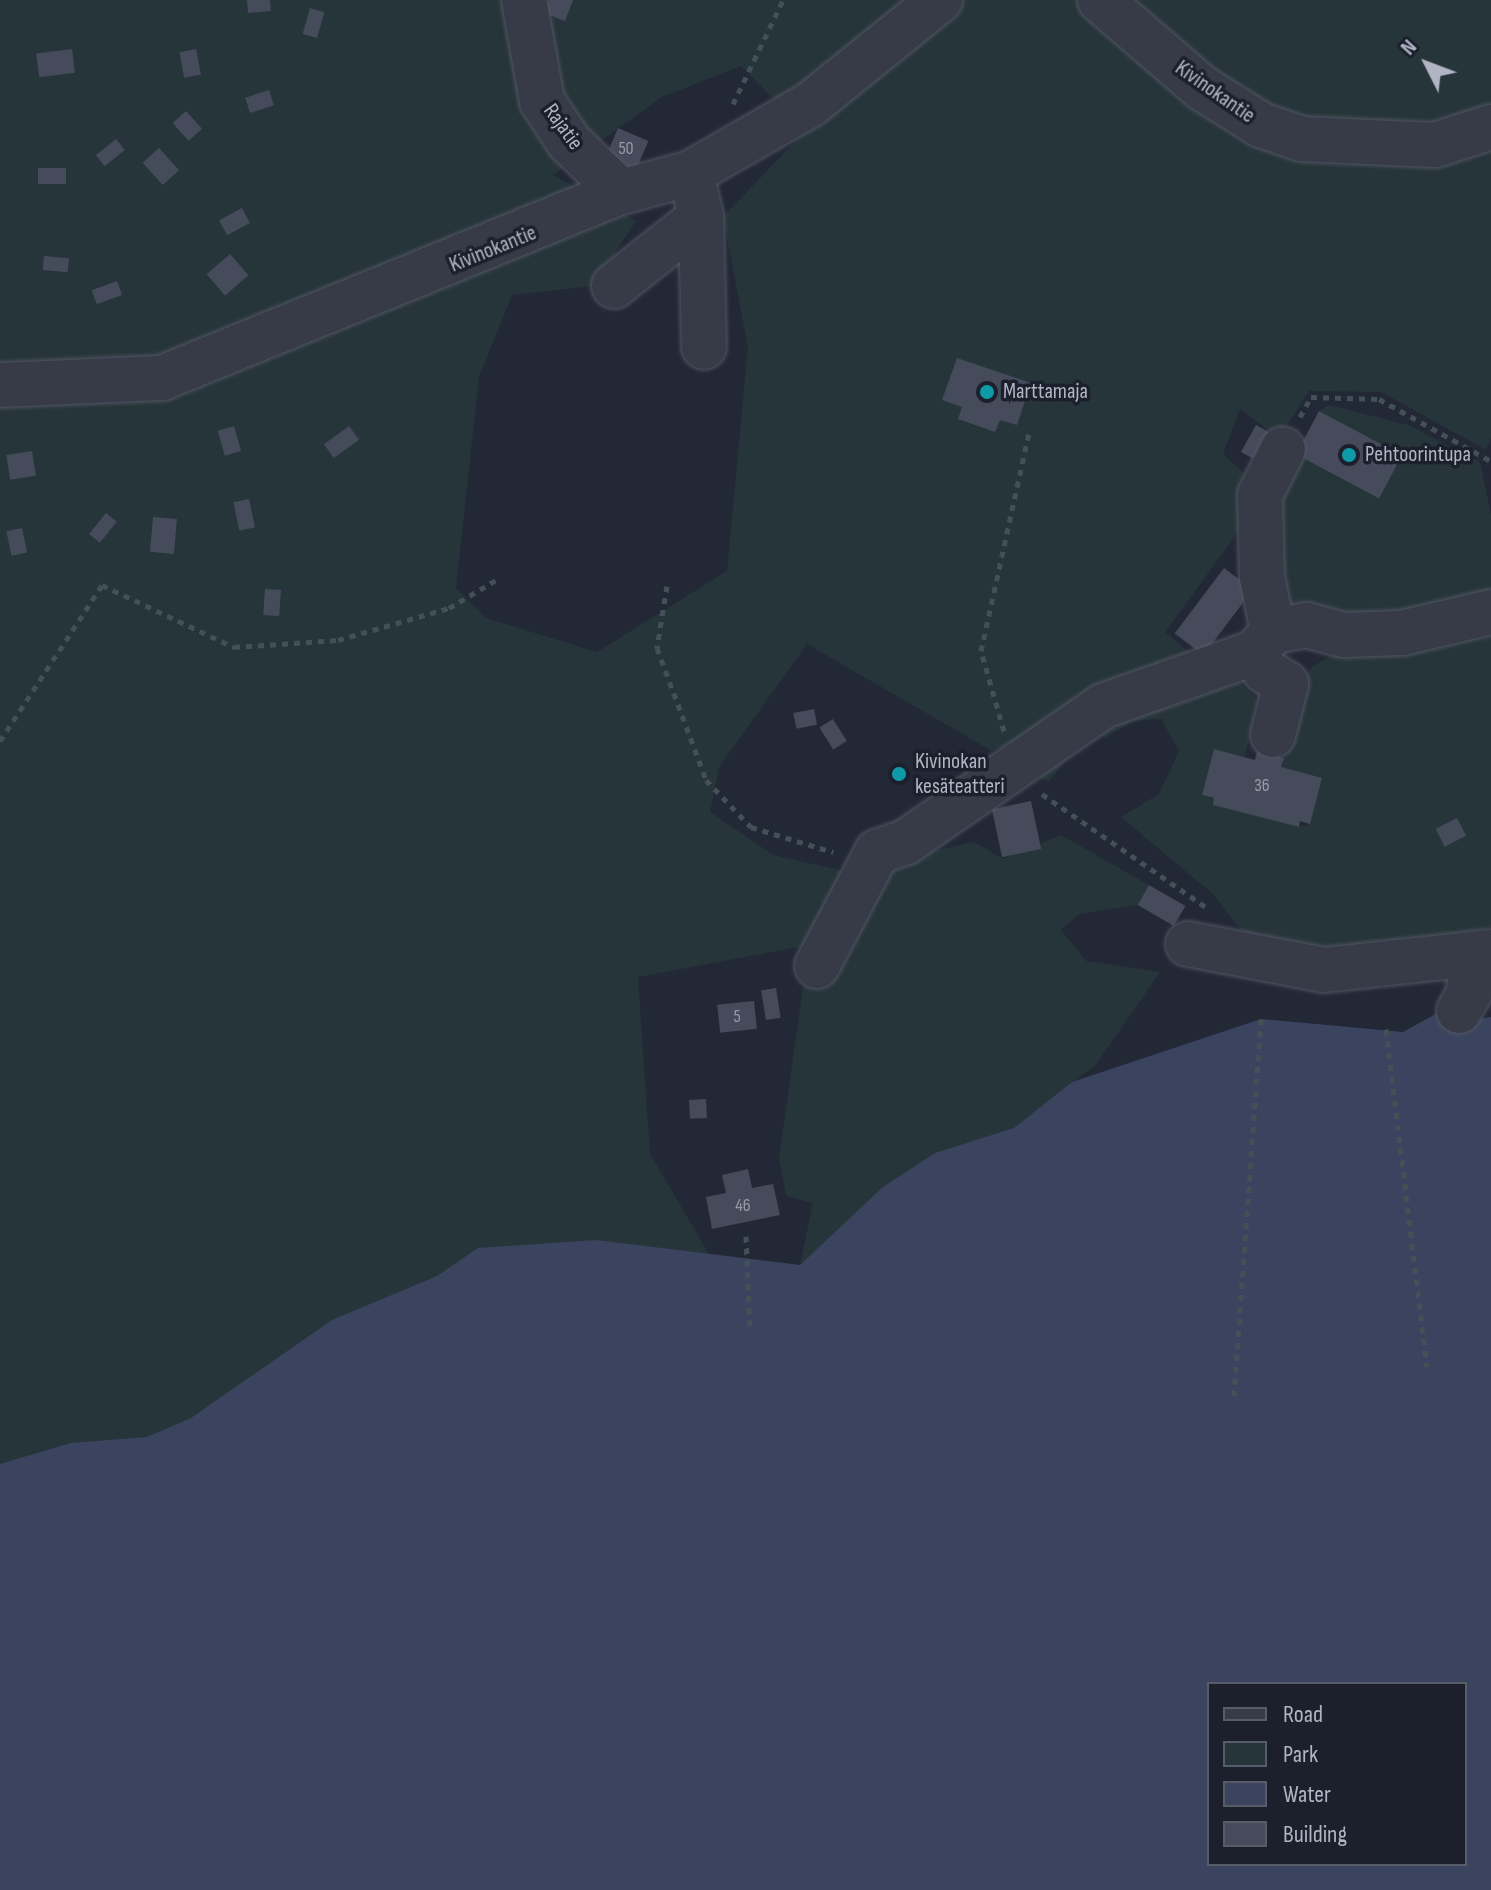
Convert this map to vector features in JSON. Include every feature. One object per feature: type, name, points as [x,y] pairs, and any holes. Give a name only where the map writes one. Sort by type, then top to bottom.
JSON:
[{"type":"street","name":"Rajatie","points":[[524,0],[542,101],[569,142],[634,190]]},
{"type":"street","name":"Kivinokantie","points":[[0,385],[162,378],[634,190],[691,173],[811,104],[940,0]]},
{"type":"street","name":"Kivinokantie","points":[[1100,0],[1202,88],[1261,125],[1302,139],[1435,145],[1491,127]]},
{"type":"street","points":[[691,173],[701,217],[704,347]]},
{"type":"street","points":[[614,286],[701,217]]},
{"type":"street","points":[[1283,449],[1260,495],[1265,671],[1286,684]]},
{"type":"street","points":[[817,966],[877,852],[906,842],[1103,706],[1306,625],[1344,635],[1402,633],[1491,612]]},
{"type":"street","points":[[1273,735],[1286,684],[1308,653],[1344,635]]},
{"type":"street","points":[[1188,944],[1324,970],[1481,954],[1469,994],[1459,1011]]},
{"type":"path","points":[[730,108],[783,0]]},
{"type":"path","points":[[1283,449],[1311,397],[1379,399],[1491,461]]},
{"type":"path","points":[[1029,433],[981,651],[1009,770],[1202,902],[1246,956]]},
{"type":"path","points":[[0,741],[102,585],[234,647],[338,640],[449,608],[496,580]]},
{"type":"path","points":[[667,586],[657,648],[706,780],[751,827],[776,838],[850,856],[877,852]]},
{"type":"path","points":[[1234,1396],[1261,1019]]},
{"type":"path","points":[[1386,1029],[1427,1367]]},
{"type":"path","points":[[746,1236],[750,1330]]},
{"type":"green space","points":[[0,0],[1491,0],[1491,438],[1486,450],[1381,392],[1309,391],[1279,438],[1240,409],[1223,454],[1249,478],[1239,531],[1165,632],[1198,660],[992,751],[807,644],[719,767],[710,812],[773,855],[844,871],[974,842],[1003,859],[1061,835],[1149,885],[1137,905],[1079,914],[1061,930],[1086,961],[1160,972],[1095,1066],[1072,1082],[1064,1125],[781,1285],[774,1263],[800,1265],[813,1203],[786,1196],[779,1158],[809,945],[638,977],[650,1154],[712,1259],[0,1511]],"holes":[[[741,66],[805,131],[723,217],[748,347],[727,571],[597,652],[486,618],[456,588],[479,377],[512,295],[593,286],[636,221],[553,175],[662,97]]]},
{"type":"green space","points":[[1329,405],[1408,425],[1480,462],[1491,515],[1491,604],[1348,628],[1286,605],[1277,504],[1296,454],[1378,498],[1401,456],[1319,411]]},
{"type":"green space","points":[[1491,624],[1491,927],[1383,953],[1322,957],[1247,938],[1214,895],[1121,817],[1159,794],[1179,751],[1161,719],[1134,721],[1106,737],[1087,732],[1049,782],[1029,772],[1073,734],[1233,676],[1258,700],[1245,757],[1214,749],[1202,795],[1298,827],[1309,824],[1281,767],[1302,680],[1312,667],[1345,647]]},
{"type":"water","points":[[1443,1010],[1473,1020],[1491,1017],[1491,1890],[0,1890],[0,1464],[71,1443],[147,1437],[191,1418],[332,1320],[437,1276],[478,1248],[596,1240],[800,1265],[883,1187],[935,1153],[1014,1128],[1072,1082],[1261,1019],[1403,1032]]},
{"type":"building","points":[[247,0],[270,0],[271,11],[248,13]]},
{"type":"building","points":[[549,0],[573,0],[565,21],[544,13]]},
{"type":"building","points":[[310,8],[324,12],[317,38],[303,34]]},
{"type":"building","points":[[72,49],[75,73],[39,77],[36,53]]},
{"type":"building","points":[[196,49],[201,75],[184,78],[179,52]]},
{"type":"building","points":[[269,90],[274,105],[250,113],[245,98]]},
{"type":"building","points":[[186,111],[202,129],[189,141],[173,123]]},
{"type":"building","points":[[618,128],[648,141],[636,170],[605,157]]},
{"type":"building","points":[[116,139],[125,150],[105,166],[96,155]]},
{"type":"building","points":[[159,148],[179,170],[163,185],[143,163]]},
{"type":"building","points":[[38,168],[66,168],[66,184],[38,184]]},
{"type":"building","points":[[242,208],[250,223],[227,235],[219,220]]},
{"type":"building","points":[[230,254],[248,275],[225,295],[207,274]]},
{"type":"building","points":[[44,256],[69,258],[68,272],[43,270]]},
{"type":"building","points":[[117,281],[122,295],[97,304],[92,290]]},
{"type":"building","name":"Marttamaja","points":[[957,358],[1031,383],[1017,425],[1000,420],[995,432],[958,419],[962,407],[942,400]]},
{"type":"building","name":"Pehtoorintupa","points":[[1319,411],[1402,455],[1379,498],[1296,454]]},
{"type":"building","points":[[1256,425],[1279,438],[1264,465],[1241,452]]},
{"type":"building","points":[[234,426],[241,451],[225,456],[218,431]]},
{"type":"building","points":[[349,426],[359,440],[334,458],[324,444]]},
{"type":"building","points":[[32,451],[36,476],[10,480],[6,455]]},
{"type":"building","points":[[249,499],[255,527],[239,531],[233,502]]},
{"type":"building","points":[[106,513],[117,522],[100,543],[89,534]]},
{"type":"building","points":[[153,517],[177,519],[174,554],[150,552]]},
{"type":"building","points":[[22,528],[27,552],[12,556],[6,531]]},
{"type":"building","points":[[1224,568],[1253,590],[1203,655],[1175,633]]},
{"type":"building","points":[[265,589],[281,590],[279,616],[263,615]]},
{"type":"building","points":[[814,709],[817,725],[796,729],[793,713]]},
{"type":"building","points":[[833,719],[847,741],[833,750],[819,727]]},
{"type":"building","points":[[1214,749],[1255,760],[1257,751],[1284,758],[1281,767],[1322,778],[1310,824],[1300,821],[1299,827],[1213,805],[1214,798],[1202,795]]},
{"type":"building","points":[[1031,801],[1041,849],[1002,857],[992,809]]},
{"type":"building","points":[[1457,818],[1466,836],[1445,847],[1436,829]]},
{"type":"building","points":[[1149,885],[1185,906],[1174,926],[1138,905]]},
{"type":"building","points":[[776,988],[781,1018],[766,1020],[761,990]]},
{"type":"building","points":[[754,1001],[757,1029],[720,1033],[717,1005]]},
{"type":"building","points":[[706,1099],[707,1118],[690,1119],[689,1100]]},
{"type":"building","points":[[748,1169],[752,1188],[773,1184],[780,1215],[712,1229],[706,1197],[726,1193],[722,1175]]},
{"type":"place","name":"Marttamaja","points":[[987,392]]},
{"type":"place","name":"Pehtoorintupa","points":[[1349,455]]},
{"type":"place","name":"Kivinokan kesäteatteri","points":[[899,774]]}]
